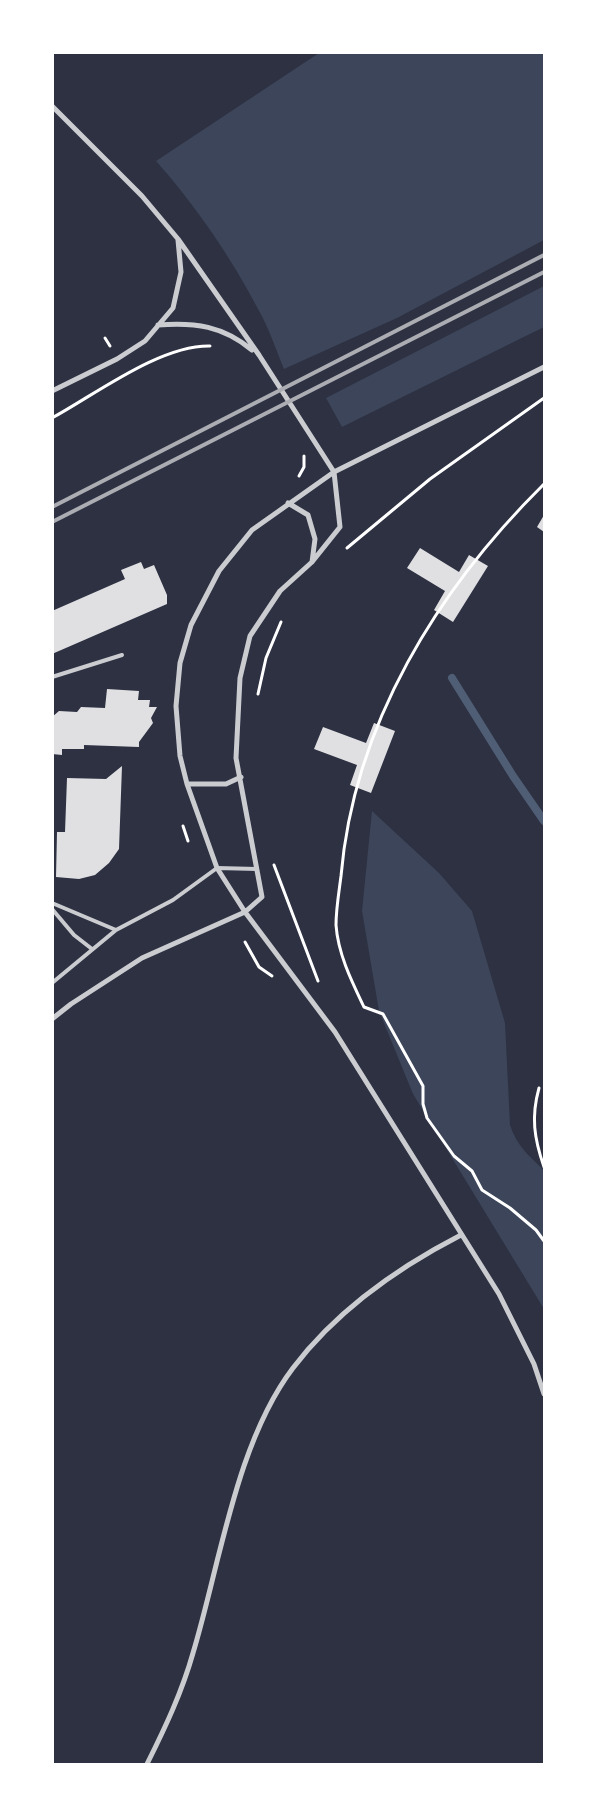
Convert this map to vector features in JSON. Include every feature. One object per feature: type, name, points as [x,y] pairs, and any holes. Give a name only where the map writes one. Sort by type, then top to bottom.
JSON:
[{"type":"street","points":[[52,106],[142,196],[178,239],[259,355],[334,472],[340,527],[312,562],[280,591],[250,636],[240,678],[236,758],[241,776],[262,897],[245,912],[142,958],[71,1004],[52,1019]]},
{"type":"street","points":[[52,391],[117,359],[145,341],[173,308],[181,272],[178,239]]},
{"type":"street","points":[[158,325],[201,324],[221,329],[242,341],[259,355]]},
{"type":"street","points":[[544,367],[334,472],[252,530],[219,571],[191,625],[180,663],[176,706],[180,756],[187,784],[217,868],[245,912],[335,1032],[461,1235],[500,1294],[534,1364],[544,1394]]},
{"type":"street","points":[[288,503],[308,516],[316,539],[312,562]]},
{"type":"street","points":[[187,784],[226,784],[241,776]]},
{"type":"street","points":[[147,1764],[171,1716],[193,1654],[244,1467],[266,1413],[288,1376],[320,1336],[372,1288],[430,1251],[461,1235]]},
{"type":"lane","points":[[52,677],[122,655]]},
{"type":"lane","points":[[52,983],[116,930],[173,900],[217,868],[257,869]]},
{"type":"lane","points":[[52,903],[116,930]]},
{"type":"lane","points":[[52,908],[74,935],[92,949]]},
{"type":"path","points":[[52,418],[165,355],[198,346],[217,348]]},
{"type":"path","points":[[341,554],[430,479],[544,398]]},
{"type":"path","points":[[544,484],[493,538],[429,625],[392,694],[372,738],[355,787],[342,855],[336,926],[346,969],[364,1007],[383,1014],[423,1086],[423,1104],[427,1118],[454,1156],[472,1171],[482,1190],[536,1230],[544,1242]]},
{"type":"path","points":[[257,700],[266,658],[274,635],[285,615]]},
{"type":"path","points":[[274,863],[321,989]]},
{"type":"path","points":[[539,1088],[534,1107],[535,1141],[544,1167]]},
{"type":"shaded area","points":[[319,53],[544,53],[544,240],[397,318],[284,369],[266,324],[236,270],[212,232],[156,161]]},
{"type":"shaded area","points":[[544,286],[544,327],[342,427],[326,398]]},
{"type":"shaded area","points":[[372,811],[439,873],[472,911],[505,1023],[510,1125],[520,1145],[544,1170],[544,1309],[413,1094],[379,1011],[362,911]]},
{"type":"building","points":[[544,515],[544,532],[537,527]]},
{"type":"building","points":[[420,548],[459,572],[469,555],[488,566],[453,622],[434,610],[445,591],[407,568]]},
{"type":"building","points":[[141,562],[144,569],[154,565],[167,595],[167,604],[52,654],[52,611],[125,579],[121,570]]},
{"type":"building","points":[[107,689],[139,691],[138,700],[150,700],[149,707],[157,707],[151,718],[153,723],[139,742],[139,747],[84,745],[84,749],[62,749],[62,755],[52,754],[52,717],[59,711],[77,712],[81,707],[105,708]]},
{"type":"building","points":[[374,723],[395,731],[371,793],[350,785],[357,765],[314,749],[323,727],[366,743]]},
{"type":"building","points":[[122,766],[119,849],[109,863],[95,875],[79,879],[56,877],[57,832],[65,832],[67,778],[106,779]]},
{"type":"waterway","points":[[452,678],[513,776],[544,821]]},
{"type":"railway","points":[[52,507],[544,255]]},
{"type":"railway","points":[[52,522],[544,272]]}]
